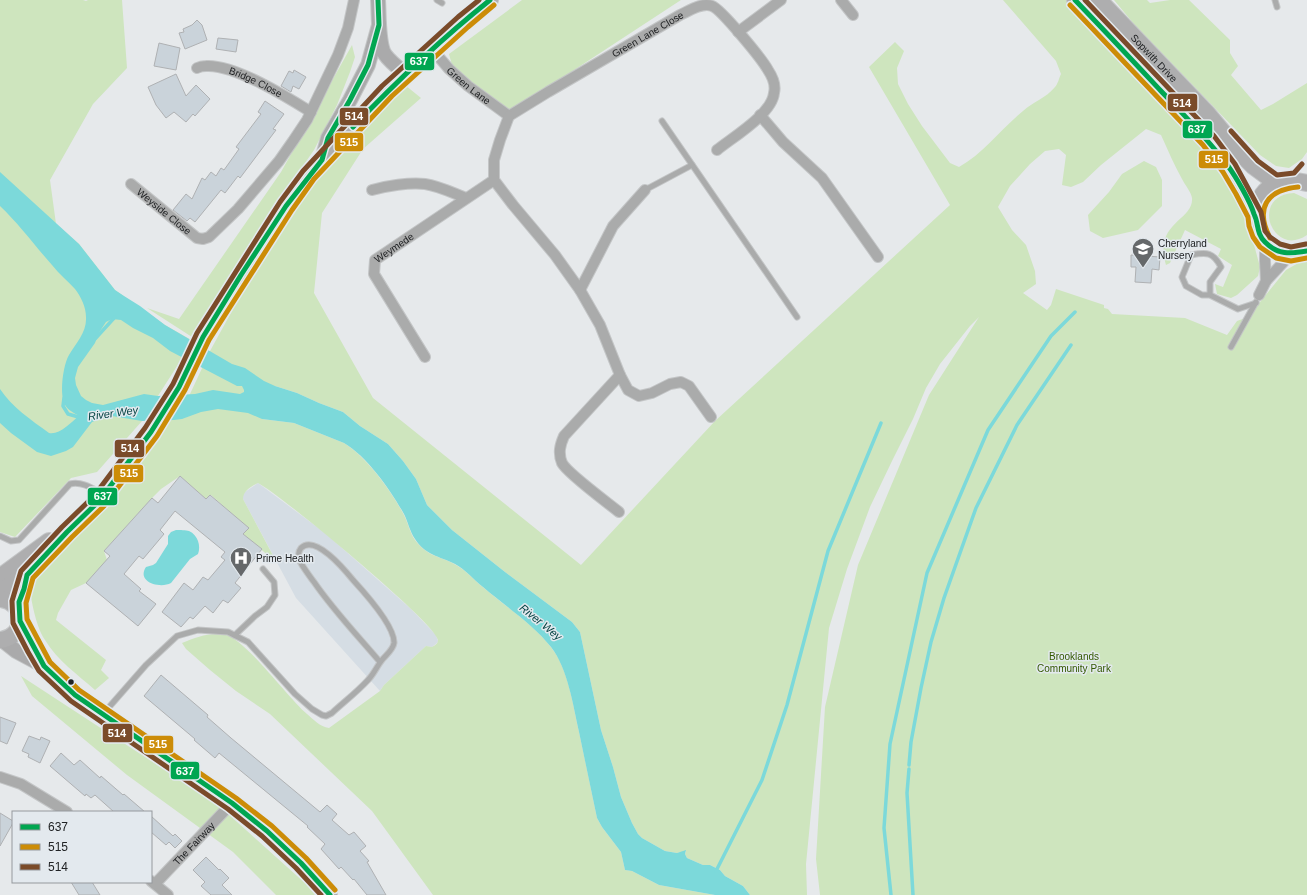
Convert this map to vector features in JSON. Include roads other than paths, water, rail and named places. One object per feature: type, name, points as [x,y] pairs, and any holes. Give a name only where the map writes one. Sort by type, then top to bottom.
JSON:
[{"type":"main road","points":[[378,0],[379,24],[383,50],[405,74]]},
{"type":"main road","points":[[0,594],[18,578],[27,575],[88,512],[104,494],[151,432],[180,386],[207,332],[241,276],[286,206],[309,175],[405,74],[490,0]]},
{"type":"main road","name":"Sopwith Drive","points":[[1075,0],[1208,140],[1229,168],[1255,215]]},
{"type":"main road","name":"Sopwith Drive","points":[[1102,1],[1208,114],[1243,156],[1276,184]]},
{"type":"main road","points":[[322,160],[328,138],[368,65],[379,24]]},
{"type":"main road","name":"Sopwith Drive","points":[[1265,242],[1259,234],[1255,215],[1261,196],[1276,184],[1283,181],[1304,177]]},
{"type":"main road","points":[[1265,242],[1277,251],[1291,254],[1307,251]]},
{"type":"main road","points":[[0,577],[88,512]]},
{"type":"main road","points":[[27,575],[19,602],[19,616],[16,632],[1,640],[16,651],[44,666],[75,695],[102,715],[232,803],[267,831],[301,863],[330,895]]},
{"type":"main road","points":[[0,599],[8,600],[14,604],[44,666]]},
{"type":"street","points":[[311,112],[338,56],[348,28],[354,0]]},
{"type":"street","points":[[738,32],[780,0]]},
{"type":"street","points":[[841,0],[853,16]]},
{"type":"street","name":"Green Lane Close","points":[[509,116],[674,18],[701,6],[711,5],[718,10],[738,32],[768,69],[774,82],[774,93],[770,105],[717,150]]},
{"type":"street","name":"Green Lane","points":[[432,49],[449,69],[468,86],[509,116]]},
{"type":"street","name":"Bridge Close","points":[[196,68],[211,66],[240,73],[311,112]]},
{"type":"street","name":"Weyside Close","points":[[131,184],[197,238],[203,239],[209,237],[238,209],[279,161],[311,112]]},
{"type":"street","points":[[760,115],[783,142],[822,178],[878,257]]},
{"type":"street","points":[[509,116],[494,160],[494,180],[580,290],[600,325],[620,375],[628,390],[639,396],[652,393],[670,384],[681,382],[689,386],[711,417]]},
{"type":"street","name":"Weymede","points":[[425,357],[374,274],[375,260],[494,180]]},
{"type":"street","points":[[372,190],[388,186],[424,184],[466,198]]},
{"type":"street","points":[[580,290],[613,226],[645,190]]},
{"type":"street","name":"Sopwith Drive","points":[[1265,242],[1266,281]]},
{"type":"street","name":"Sopwith Drive","points":[[1257,299],[1266,281],[1291,254]]},
{"type":"street","points":[[619,512],[562,464],[559,447],[564,436],[620,375]]},
{"type":"street","points":[[0,777],[21,784],[65,811]]},
{"type":"street","name":"The Fairway","points":[[168,895],[153,882],[232,803]]},
{"type":"lane","points":[[437,0],[442,3]]},
{"type":"lane","points":[[1275,0],[1277,7]]},
{"type":"lane","points":[[662,120],[692,166],[797,317]]},
{"type":"lane","points":[[645,190],[692,166]]},
{"type":"lane","points":[[1210,295],[1210,282],[1221,267],[1216,258],[1204,252],[1191,255],[1182,277],[1186,286],[1202,295],[1210,295],[1238,309],[1257,299]]},
{"type":"lane","points":[[1231,347],[1257,299]]},
{"type":"lane","points":[[0,536],[10,541],[19,540],[70,484],[78,483],[104,494]]},
{"type":"lane","points":[[102,715],[146,665],[177,636],[198,630],[228,632],[251,645],[295,694],[312,709],[326,716],[332,713],[369,679],[380,662],[392,648],[394,642],[389,628],[383,618],[348,574],[329,554],[318,546],[310,544],[299,550],[298,556],[302,565],[323,595],[380,662]]},
{"type":"lane","points":[[235,636],[255,616],[267,607],[275,595],[274,582],[263,569]]},
{"type":"water","points":[[0,172],[79,244],[115,290],[140,306],[165,325],[232,364],[245,368],[264,381],[275,386],[297,393],[343,412],[360,426],[388,444],[416,479],[427,505],[452,530],[572,622],[580,632],[601,730],[621,797],[638,834],[642,838],[665,851],[677,853],[686,850],[685,854],[687,858],[703,865],[710,865],[720,870],[725,876],[743,886],[750,895],[715,895],[659,885],[632,871],[625,870],[621,852],[597,818],[572,699],[566,676],[557,656],[536,631],[462,569],[455,564],[423,549],[415,539],[404,514],[386,485],[362,457],[344,443],[294,423],[262,419],[248,413],[218,409],[201,412],[182,419],[174,420],[142,421],[112,416],[92,422],[73,447],[51,456],[37,452],[0,423],[0,389],[16,407],[49,433],[61,430],[79,416],[69,410],[65,405],[62,394],[62,380],[69,355],[85,328],[86,317],[83,302],[75,289],[0,206]],"holes":[[[112,319],[121,320],[153,338],[170,351],[237,386],[242,386],[244,392],[240,394],[213,390],[195,394],[158,396],[144,394],[103,405],[86,400],[81,396],[76,385],[75,378],[78,367],[95,343],[98,334],[106,322]]]},
{"type":"water","points":[[176,530],[189,531],[195,535],[199,544],[198,554],[190,559],[171,583],[166,585],[156,585],[151,583],[144,577],[146,567],[156,563],[168,544],[168,536],[171,532]]},
{"type":"waterway","points":[[891,895],[884,828],[890,744],[927,573],[988,430],[1051,336],[1075,312]]},
{"type":"waterway","name":"River Wey","points":[[94,340],[115,317]]},
{"type":"waterway","points":[[909,765],[911,742],[931,642],[944,598],[976,508],[1017,425],[1071,345]]},
{"type":"waterway","name":"River Wey","points":[[64,398],[63,406],[68,414],[82,418]]},
{"type":"waterway","points":[[716,871],[762,780],[787,705],[828,551],[881,423]]},
{"type":"waterway","points":[[909,769],[907,793],[913,895]]},
{"type":"place","name":"Cherryland Nursery","points":[[1143,268]]},
{"type":"place","name":"Prime Health","points":[[241,578]]},
{"type":"park label","name":"Brooklands Community Park","points":[[1074,662]]}]
